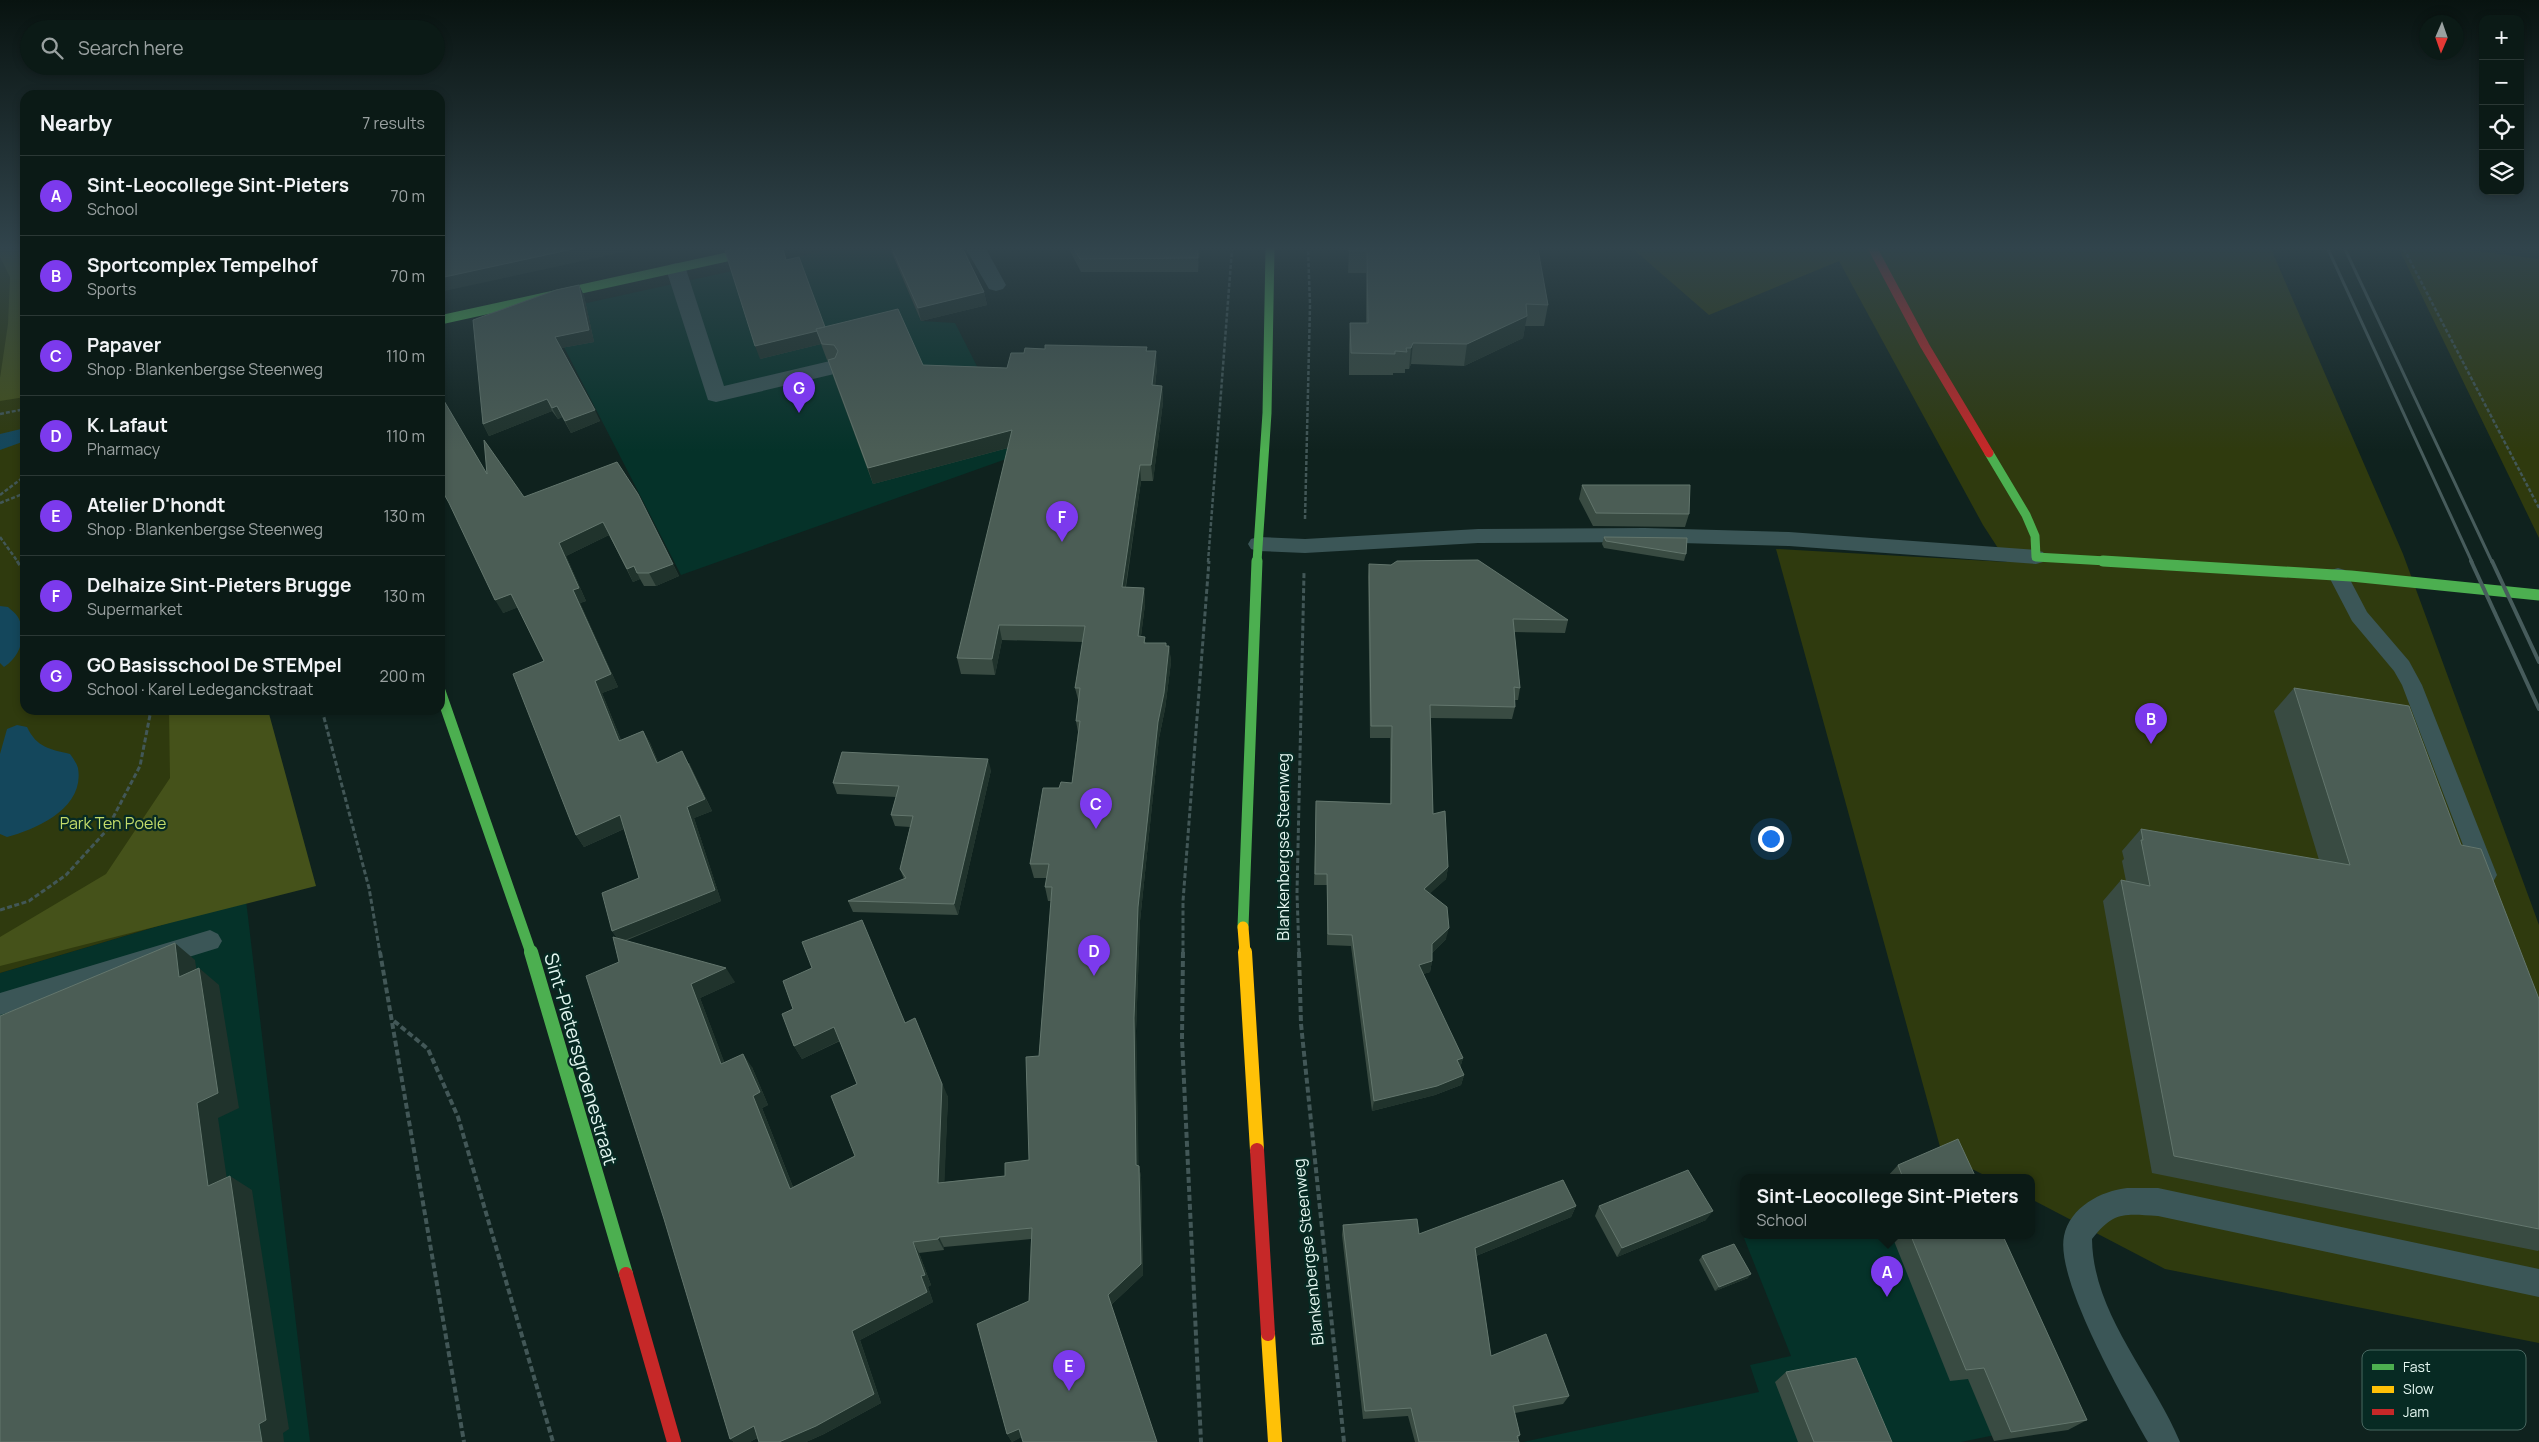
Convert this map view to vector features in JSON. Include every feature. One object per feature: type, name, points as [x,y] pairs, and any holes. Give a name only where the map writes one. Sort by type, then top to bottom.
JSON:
[{"type":"street","points":[[691,316],[716,395],[830,368]]},
{"type":"street","name":"Blankenbergse Steenweg","points":[[1269,316],[1267,413],[1258,544],[1243,934],[1275,1442]]},
{"type":"street","points":[[1909,316],[2026,515],[2035,536],[2036,557],[2460,584],[2539,595]]},
{"type":"street","name":"Sint-Pietersgroenestraat","points":[[445,705],[540,978],[674,1442]]},
{"type":"lane","points":[[1258,544],[1305,546],[1478,536],[1645,535],[1789,539],[2036,557]]},
{"type":"lane","points":[[2338,575],[2359,616],[2402,666],[2412,685],[2494,898]]},
{"type":"lane","points":[[0,1004],[210,941]]},
{"type":"lane","points":[[2164,1442],[2091,1301],[2079,1267],[2078,1236],[2093,1215],[2118,1201],[2158,1202],[2539,1283]]},
{"type":"path","points":[[1201,1442],[1182,1039],[1183,901],[1227,316]]},
{"type":"path","name":"Blankenbergse Steenweg","points":[[1310,316],[1297,893],[1300,1024],[1344,1442]]},
{"type":"path","points":[[2439,316],[2539,508]]},
{"type":"path","points":[[0,414],[20,410]]},
{"type":"path","points":[[0,495],[20,480]]},
{"type":"path","points":[[0,503],[20,495]]},
{"type":"path","points":[[0,537],[20,566]]},
{"type":"path","points":[[0,910],[29,901],[66,874],[106,831],[140,766],[150,715]]},
{"type":"path","points":[[323,715],[369,888],[464,1442]]},
{"type":"path","points":[[393,1020],[428,1049],[458,1117],[553,1442]]},
{"type":"shaded area","points":[[548,316],[919,316],[921,321],[955,323],[1016,443],[1009,458],[681,575]]},
{"type":"shaded area","points":[[246,900],[310,1442],[0,1442],[0,973]]},
{"type":"shaded area","points":[[1744,1239],[1979,1239],[1995,1435],[1961,1442],[1523,1442],[1759,1392],[1750,1365],[1791,1356]]},
{"type":"green space","name":"Park Ten Poele","points":[[0,316],[20,316],[20,715],[203,715],[246,900],[0,973]]},
{"type":"green space","points":[[8,316],[20,316],[20,398],[0,401],[0,378]]},
{"type":"green space","points":[[1869,316],[2300,316],[2403,554],[2539,925],[2539,1343],[2165,1269],[2035,1201],[2035,1174],[1982,1174],[1942,1154],[1776,549],[2007,562],[1983,525]]},
{"type":"green space","points":[[2432,316],[2539,316],[2539,538]]},
{"type":"green space","points":[[169,715],[269,715],[316,886],[0,966],[0,937],[106,874],[170,778]]},
{"type":"water","points":[[20,429],[20,443],[0,450],[0,434]]},
{"type":"water","points":[[0,606],[8,607],[19,619],[20,646],[10,663],[4,667],[0,663]]},
{"type":"water","points":[[17,725],[27,727],[35,739],[45,746],[70,754],[78,768],[78,782],[74,795],[67,805],[56,814],[32,828],[7,837],[0,834],[0,754],[7,729]]},
{"type":"building","points":[[483,316],[586,316],[589,330],[555,337],[595,410],[565,421],[557,406],[552,408],[547,399],[483,424],[473,320]]},
{"type":"building","points":[[746,316],[821,316],[825,327],[816,329],[817,331],[755,346]]},
{"type":"building","points":[[868,316],[901,316],[923,365],[1007,368],[1011,353],[1024,353],[1025,348],[1045,349],[1045,345],[1147,347],[1146,351],[1156,351],[1152,385],[1162,386],[1151,465],[1140,465],[1122,587],[1144,588],[1138,636],[1145,637],[1144,643],[1166,643],[1166,646],[1169,646],[1164,693],[1158,722],[1138,907],[1134,1018],[1136,1165],[1139,1166],[1141,1264],[1108,1295],[1157,1442],[1023,1442],[1019,1429],[1007,1434],[977,1324],[1029,1301],[1032,1228],[939,1237],[938,1239],[913,1242],[925,1275],[921,1276],[927,1292],[852,1331],[874,1394],[816,1426],[779,1442],[759,1442],[754,1426],[730,1439],[664,1219],[586,976],[619,962],[613,937],[726,968],[691,984],[721,1064],[743,1054],[760,1092],[753,1096],[790,1189],[855,1156],[831,1096],[857,1084],[834,1027],[794,1046],[782,1014],[793,1009],[783,981],[812,968],[802,942],[862,920],[905,1023],[915,1018],[942,1084],[938,1183],[1005,1176],[1005,1163],[1029,1160],[1026,1057],[1039,1056],[1052,887],[1045,887],[1049,864],[1030,864],[1043,788],[1059,788],[1061,782],[1072,783],[1080,721],[1076,721],[1080,688],[1075,688],[1085,626],[999,625],[992,659],[957,658],[1012,430],[868,468],[828,360],[835,358],[838,351],[834,345],[822,344],[816,329]]},
{"type":"building","points":[[1368,316],[1526,316],[1467,344],[1413,343],[1411,348],[1406,348],[1407,352],[1395,351],[1395,354],[1351,353],[1350,323],[1368,323]]},
{"type":"building","points":[[445,403],[487,474],[484,440],[524,497],[617,462],[638,494],[673,564],[649,573],[637,573],[634,566],[627,569],[603,522],[559,543],[579,588],[573,590],[611,674],[595,681],[619,741],[643,731],[657,763],[682,751],[705,799],[687,807],[715,890],[612,931],[602,893],[639,878],[620,815],[576,835],[513,674],[544,661],[511,594],[495,600],[445,496]]},
{"type":"building","points":[[1582,485],[1690,485],[1689,514],[1596,513]]},
{"type":"building","points":[[1604,537],[1687,538],[1686,554],[1606,541]]},
{"type":"building","points":[[1478,560],[1568,620],[1513,619],[1520,688],[1514,687],[1515,707],[1430,705],[1433,814],[1445,811],[1448,867],[1424,889],[1447,907],[1449,928],[1432,944],[1432,961],[1419,965],[1463,1058],[1457,1060],[1464,1075],[1437,1086],[1374,1101],[1352,935],[1328,934],[1327,874],[1315,874],[1316,801],[1391,804],[1392,726],[1371,726],[1369,564],[1391,565],[1397,561]]},
{"type":"building","points":[[2294,688],[2409,706],[2461,845],[2481,849],[2539,999],[2539,1229],[2174,1156],[2121,880],[2150,886],[2141,840],[2143,840],[2141,829],[2350,865]]},
{"type":"building","points":[[842,752],[988,759],[954,904],[848,901],[906,878],[900,869],[913,816],[891,815],[899,786],[833,783]]},
{"type":"building","points":[[175,943],[179,977],[199,968],[218,1093],[197,1103],[208,1186],[230,1176],[266,1420],[259,1424],[262,1442],[0,1442],[0,1016]]},
{"type":"building","points":[[1958,1139],[1974,1174],[1901,1174],[1898,1165]]},
{"type":"building","points":[[1688,1170],[1713,1211],[1622,1248],[1599,1206]]},
{"type":"building","points":[[1563,1180],[1576,1206],[1475,1248],[1491,1356],[1546,1334],[1569,1396],[1513,1406],[1520,1435],[1517,1436],[1519,1442],[1419,1442],[1411,1408],[1365,1411],[1343,1225],[1417,1219],[1419,1234]]},
{"type":"building","points":[[1912,1239],[2004,1239],[2087,1420],[2011,1432],[1984,1368],[1966,1370]]},
{"type":"building","points":[[1734,1244],[1751,1274],[1719,1287],[1702,1256]]},
{"type":"building","points":[[1856,1358],[1892,1442],[1814,1442],[1786,1372]]},
{"type":"railway","points":[[2359,316],[2472,562]]},
{"type":"railway","points":[[2377,316],[2492,562]]},
{"type":"railway","points":[[2471,561],[2539,709]]},
{"type":"railway","points":[[2492,561],[2539,662]]},
{"type":"traffic: fast","points":[[445,319],[457,316]]},
{"type":"traffic: fast","points":[[1243,927],[1258,544],[1267,413],[1269,316]]},
{"type":"traffic: fast","points":[[1989,453],[2026,515],[2035,536],[2036,557],[2351,576],[2539,595]]},
{"type":"traffic: fast","points":[[445,705],[540,979],[626,1274]]},
{"type":"traffic: slow","points":[[1243,927],[1257,1150]]},
{"type":"traffic: slow","points":[[1268,1334],[1275,1442]]},
{"type":"traffic: jam","points":[[1909,316],[1989,453]]},
{"type":"traffic: jam","points":[[1257,1150],[1268,1334]]},
{"type":"traffic: jam","points":[[626,1274],[674,1442]]},
{"type":"place","name":"GO Basisschool De STEMpel","points":[[799,413]]},
{"type":"place","name":"Delhaize Sint-Pieters Brugge","points":[[1062,542]]},
{"type":"place","name":"Sportcomplex Tempelhof","points":[[2151,744]]},
{"type":"place","name":"Papaver","points":[[1096,829]]},
{"type":"place","name":"K. Lafaut","points":[[1094,976]]},
{"type":"place","name":"Sint-Leocollege Sint-Pieters","points":[[1887,1297]]},
{"type":"place","name":"Atelier D'hondt","points":[[1069,1391]]}]
